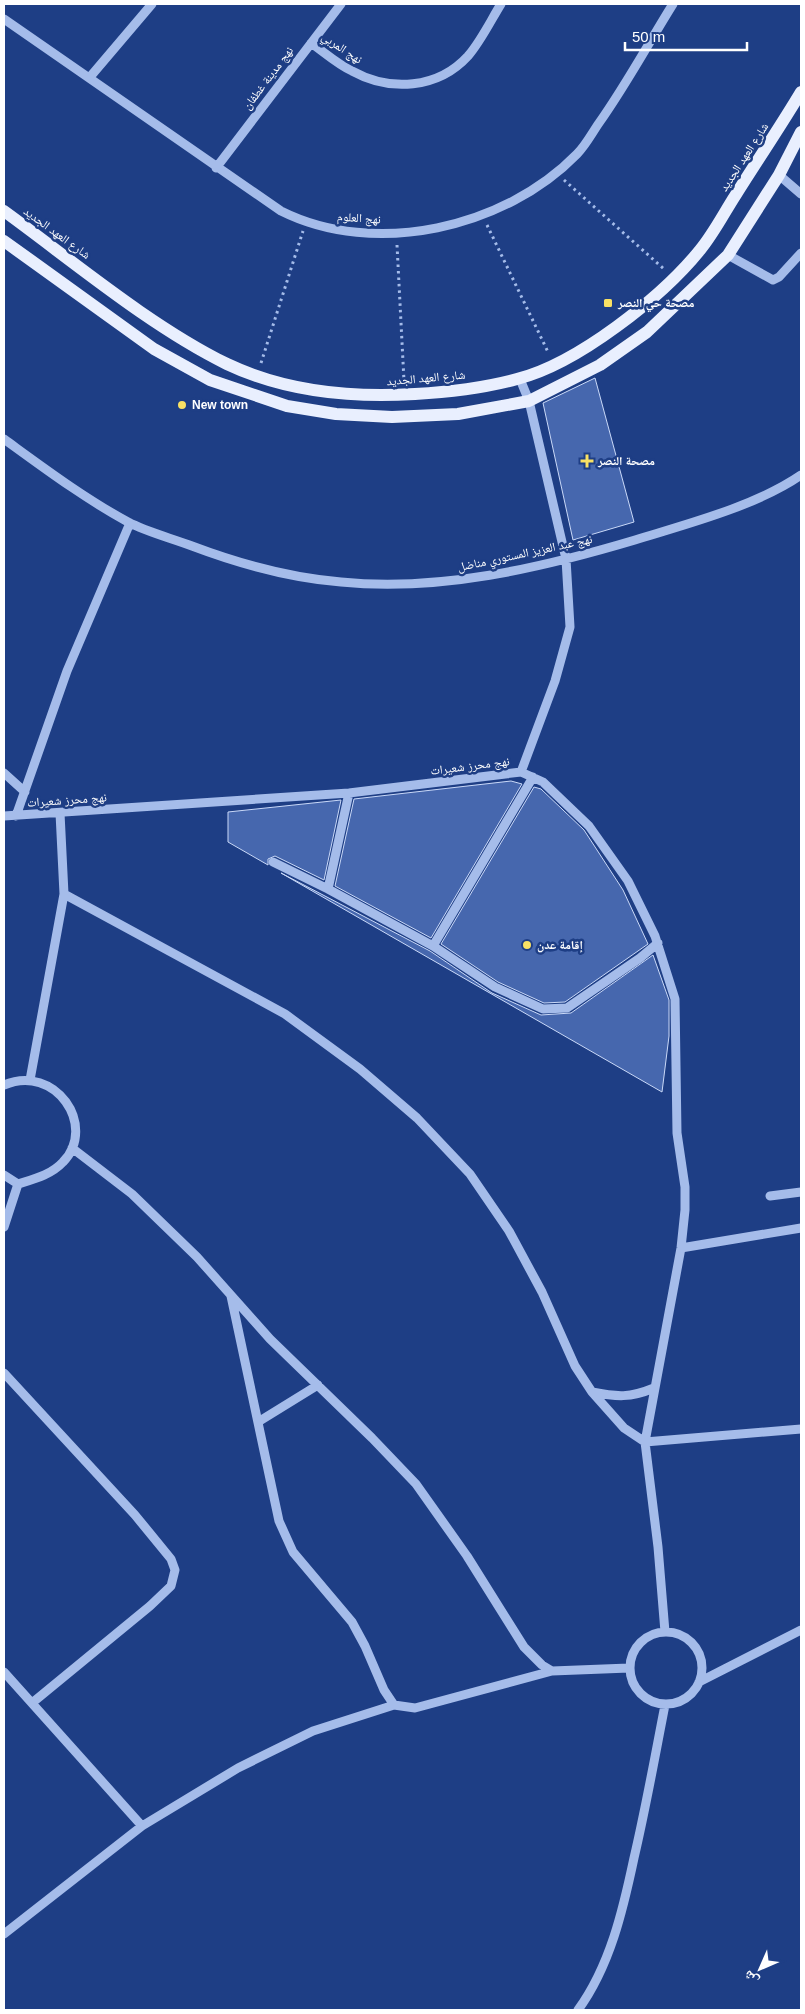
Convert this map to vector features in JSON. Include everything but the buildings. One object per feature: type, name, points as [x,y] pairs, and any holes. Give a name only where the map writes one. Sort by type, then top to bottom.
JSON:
[{"type":"main road","name":"شارع العهد الجديد","points":[[4,211],[168,330],[228,364],[291,386],[340,394],[404,394],[459,391],[520,379],[585,347],[631,316],[674,278],[701,248],[801,92]]},
{"type":"main road","points":[[4,241],[154,349],[210,380],[287,406],[336,414],[392,417],[458,414],[529,401],[600,365],[647,332],[728,256],[779,175],[801,132]]},
{"type":"street","points":[[90,77],[152,4]]},
{"type":"street","name":"نهج مدينة غطفان","points":[[216,168],[341,4]]},
{"type":"street","name":"نهج المربي","points":[[311,42],[351,71],[377,83],[404,85],[432,81],[450,71],[468,56],[501,4]]},
{"type":"street","name":"نهج العلوم","points":[[4,20],[90,77],[216,168],[281,211],[305,223],[343,232],[396,232],[436,228],[483,216],[519,199],[556,173],[579,152],[609,109],[672,4]]},
{"type":"street","points":[[779,175],[801,194]]},
{"type":"street","points":[[728,256],[773,280],[779,277],[801,253]]},
{"type":"street","name":"نهج محرز شعيرات","points":[[4,816],[349,793],[521,772],[555,681],[570,627],[566,559],[529,401],[520,379]]},
{"type":"street","name":"نهج عبد العزيز المستوري مناضل","points":[[4,439],[65,484],[130,523],[238,563],[340,582],[397,584],[464,579],[566,559],[698,520],[774,491],[801,475]]},
{"type":"street","points":[[16,816],[67,671],[130,523]]},
{"type":"street","points":[[521,772],[543,782],[589,826],[628,881],[658,943],[675,999],[677,1133],[684,1187],[681,1248],[645,1442],[658,1547],[665,1632]]},
{"type":"street","points":[[4,773],[25,792]]},
{"type":"street","points":[[432,946],[533,777]]},
{"type":"street","points":[[328,888],[349,793]]},
{"type":"street","points":[[30,1080],[64,894],[60,813]]},
{"type":"street","points":[[273,862],[328,888],[432,946],[495,987],[544,1009],[566,1008],[640,958],[658,943]]},
{"type":"street","points":[[64,894],[284,1014],[360,1069],[417,1118],[470,1174],[509,1231],[542,1292],[575,1366],[592,1392],[624,1428],[645,1442],[801,1430]]},
{"type":"street","points":[[4,1085],[13,1081],[30,1080],[50,1087],[66,1101],[73,1114],[75,1128],[72,1148],[63,1162],[46,1175],[18,1184]]},
{"type":"street","points":[[72,1148],[132,1194],[197,1257],[270,1339],[416,1484],[467,1556],[524,1647],[542,1665],[552,1671]]},
{"type":"street","points":[[4,1175],[18,1184]]},
{"type":"street","points":[[4,1227],[18,1184]]},
{"type":"street","points":[[770,1196],[801,1192]]},
{"type":"street","points":[[681,1248],[801,1228]]},
{"type":"street","points":[[231,1296],[279,1521],[293,1552],[352,1622],[365,1646],[384,1690],[394,1705]]},
{"type":"street","points":[[4,1373],[134,1515],[171,1559],[175,1570],[170,1586],[150,1606],[32,1703]]},
{"type":"street","points":[[258,1422],[318,1385]]},
{"type":"street","points":[[592,1392],[617,1397],[637,1395],[654,1388]]},
{"type":"street","points":[[699,1682],[702,1668],[699,1654],[691,1643],[679,1635],[665,1632],[651,1635],[640,1643],[632,1655],[629,1668],[632,1682],[640,1694],[652,1702],[665,1705],[679,1702],[699,1682],[801,1630]]},
{"type":"street","points":[[4,1934],[142,1826],[238,1768],[313,1731],[394,1705],[415,1708],[552,1671],[629,1668]]},
{"type":"street","points":[[4,1672],[142,1826]]},
{"type":"street","points":[[578,2010],[594,1984],[612,1943],[625,1901],[665,1705]]},
{"type":"path","points":[[556,173],[674,278]]},
{"type":"path","points":[[483,216],[553,364]]},
{"type":"path","points":[[256,375],[305,223]]},
{"type":"path","points":[[396,232],[404,394]]},
{"type":"place","name":"مصحة حي النصر","points":[[608,303]]},
{"type":"place","name":"New town","points":[[182,405]]},
{"type":"place","name":"مصحة النصر","points":[[587,461]]},
{"type":"place","name":"إقامة عدن","points":[[527,945]]}]
